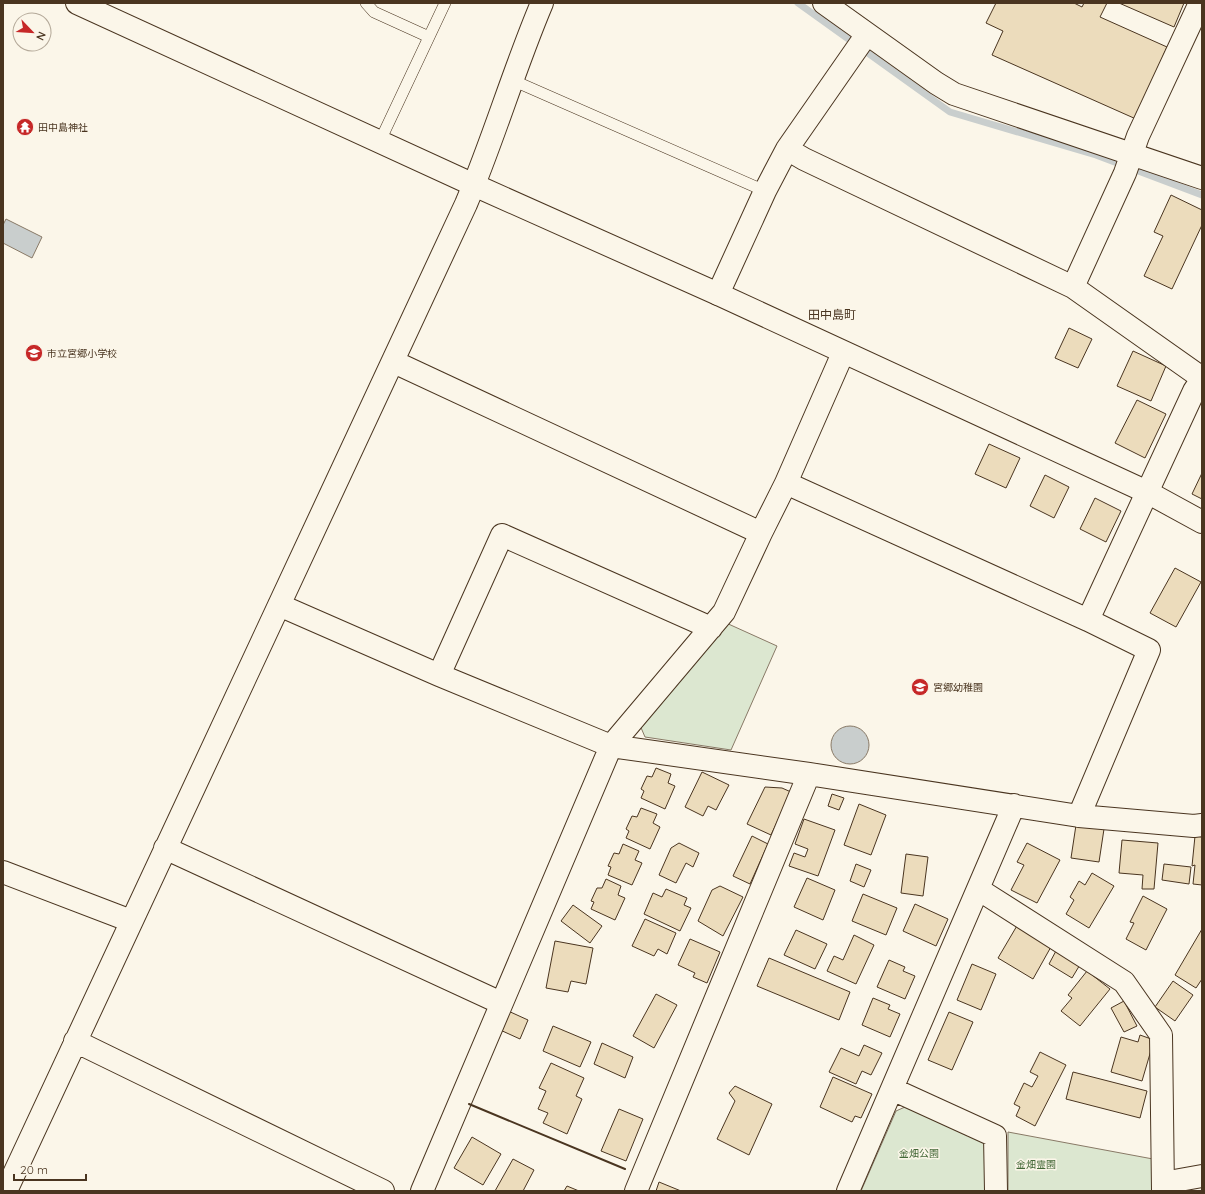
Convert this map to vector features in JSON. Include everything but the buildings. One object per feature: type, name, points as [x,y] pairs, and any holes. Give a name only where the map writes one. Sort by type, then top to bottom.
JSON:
[{"type":"street","points":[[77,3],[474,185],[718,294],[843,353],[1148,492],[1202,522]]},
{"type":"street","points":[[6,1191],[165,848],[394,362],[474,185],[542,3]]},
{"type":"street","points":[[824,3],[954,94],[1202,178]]},
{"type":"street","points":[[1073,287],[1132,154],[1138,136],[1200,3]]},
{"type":"street","points":[[718,294],[765,191],[788,149],[867,34]]},
{"type":"street","points":[[788,149],[804,159],[1073,287],[1202,379],[1194,391],[1088,620]]},
{"type":"street","points":[[422,1191],[611,746],[724,612],[760,533],[786,483],[843,353]]},
{"type":"street","points":[[394,362],[760,533]]},
{"type":"street","points":[[786,483],[1088,620],[1149,650],[1079,816]]},
{"type":"street","points":[[439,675],[502,535],[711,628]]},
{"type":"street","points":[[279,605],[439,675],[611,746],[809,774],[1079,816],[1194,826],[1202,824]]},
{"type":"street","points":[[636,1191],[809,774]]},
{"type":"street","points":[[848,1191],[1014,805]]},
{"type":"street","points":[[165,848],[501,1003]]},
{"type":"street","points":[[3,872],[131,921]]},
{"type":"street","points":[[978,889],[1124,982],[1161,1035],[1163,1187],[1202,1176]]},
{"type":"street","points":[[75,1041],[383,1191]]},
{"type":"street","points":[[892,1089],[995,1136],[996,1191]]},
{"type":"lane","points":[[366,3],[374,12],[429,37]]},
{"type":"lane","points":[[380,141],[445,3]]},
{"type":"lane","points":[[512,80],[765,191]]},
{"type":"green space","points":[[724,622],[777,646],[731,750],[645,737],[639,723]]},
{"type":"green space","name":"金畑公園","points":[[905,1107],[978,1138],[988,1146],[987,1191],[861,1191],[896,1111]]},
{"type":"green space","name":"金畑霊園","points":[[1008,1132],[1153,1159],[1154,1191],[1008,1191]]},
{"type":"shaded area","points":[[6,219],[42,237],[32,258],[3,243],[3,225]]},
{"type":"shaded area","points":[[846,726],[854,726],[861,729],[866,734],[869,745],[866,756],[861,761],[854,764],[846,764],[839,761],[834,756],[831,749],[831,741],[834,734],[839,729]]},
{"type":"waterway","points":[[798,3],[950,112],[1096,155],[1202,195]]},
{"type":"wall","points":[[469,1104],[625,1169]]},
{"type":"place","name":"田中島神社","points":[[25,127]]},
{"type":"place","name":"市立宮郷小学校","points":[[34,353]]},
{"type":"place","name":"宮郷幼稚園","points":[[920,687]]},
{"type":"district","name":"田中島町","points":[[832,315]]}]
